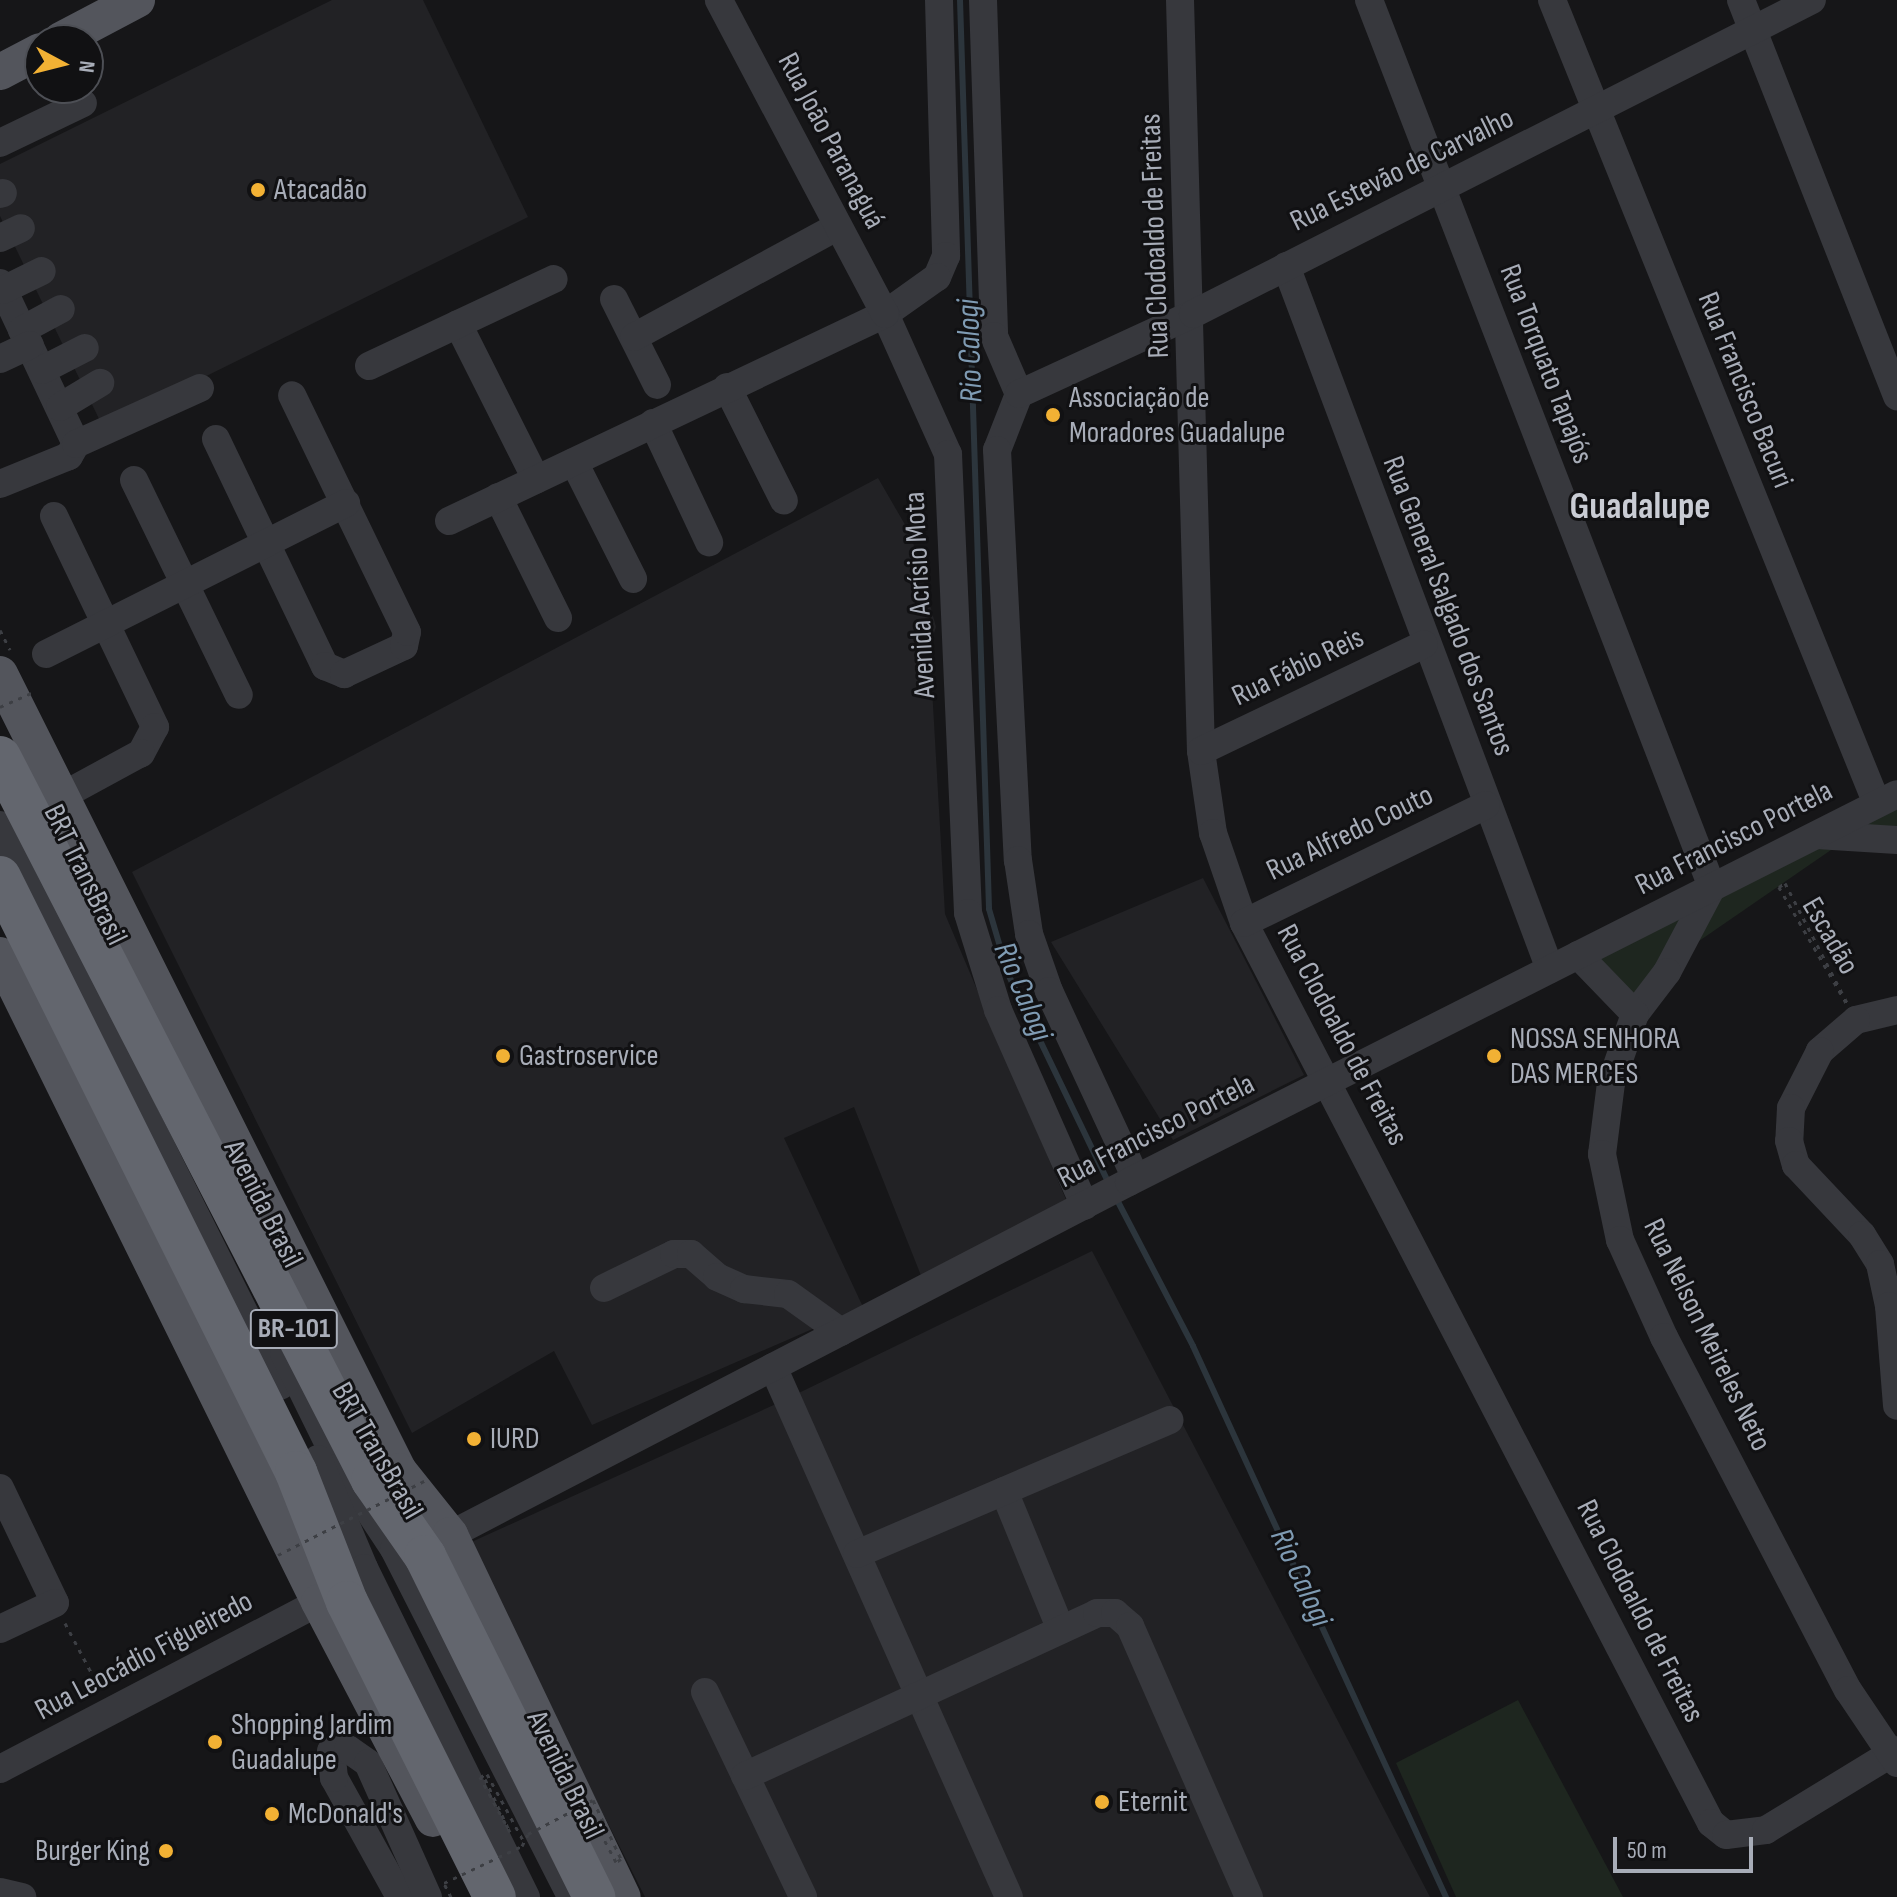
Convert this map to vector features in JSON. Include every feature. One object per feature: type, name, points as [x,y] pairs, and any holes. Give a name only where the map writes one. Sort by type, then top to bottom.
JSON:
[{"type":"highway","name":"Avenida Brasil","points":[[0,757],[372,1480],[425,1556],[594,1897]]},
{"type":"highway","name":"BR-101","points":[[0,877],[296,1472],[347,1602],[495,1897]]},
{"type":"main road","points":[[87,24],[122,3]]},
{"type":"main road","points":[[0,72],[24,59]]},
{"type":"main road","name":"Avenida Brasil","points":[[0,674],[399,1471],[450,1535],[623,1897]]},
{"type":"main road","points":[[4,969],[319,1602],[472,1897]]},
{"type":"street","name":"Rua João Paranaguá","points":[[719,0],[885,314]]},
{"type":"street","points":[[449,521],[885,314],[937,277],[946,256],[939,0]]},
{"type":"street","points":[[983,0],[994,336],[1019,394],[997,450],[1022,889],[1029,934],[1049,991],[1132,1180]]},
{"type":"street","name":"Rua Clodoaldo de Freitas","points":[[1180,0],[1193,314],[1201,751],[1213,833],[1244,923],[1329,1081],[1711,1823],[1726,1835],[1766,1830],[1894,1756]]},
{"type":"street","name":"Rua Torquato Tapajós","points":[[1369,0],[1712,887]]},
{"type":"street","name":"Rua Francisco Bacuri","points":[[1552,0],[1594,111],[1887,799]]},
{"type":"street","points":[[1741,0],[1897,396]]},
{"type":"street","name":"Rua Estevão de Carvalho","points":[[1019,394],[1193,314],[1812,0]]},
{"type":"street","points":[[0,143],[81,104]]},
{"type":"street","points":[[634,337],[837,227]]},
{"type":"street","name":"Rua General Salgado dos Santos","points":[[1286,266],[1424,644],[1550,969]]},
{"type":"street","points":[[0,359],[14,320],[42,271]]},
{"type":"street","points":[[369,366],[554,279]]},
{"type":"street","points":[[614,299],[657,385]]},
{"type":"street","points":[[14,320],[61,309]]},
{"type":"street","name":"Avenida Acrísio Mota","points":[[885,314],[948,454],[968,913],[998,1010],[1090,1204]]},
{"type":"street","points":[[14,320],[85,348]]},
{"type":"street","points":[[14,320],[76,444]]},
{"type":"street","points":[[458,324],[536,479]]},
{"type":"street","points":[[60,407],[100,383]]},
{"type":"street","points":[[727,387],[784,501]]},
{"type":"street","points":[[0,484],[69,456],[76,444],[200,388]]},
{"type":"street","points":[[216,439],[265,544],[333,673],[344,674],[404,646],[407,632],[292,395]]},
{"type":"street","points":[[653,423],[709,542]]},
{"type":"street","points":[[574,462],[633,579]]},
{"type":"street","points":[[134,480],[239,695]]},
{"type":"street","points":[[498,497],[558,618]]},
{"type":"street","points":[[46,654],[346,503]]},
{"type":"street","points":[[54,516],[155,727],[154,737],[141,753],[62,796]]},
{"type":"street","name":"Rua Fábio Reis","points":[[1201,751],[1424,644]]},
{"type":"street","name":"BRT TransBrasil","points":[[0,779],[340,1467],[394,1549],[571,1897]]},
{"type":"street","name":"Rua Francisco Portela","points":[[450,1535],[1132,1180],[1887,799]]},
{"type":"street","name":"Rua Alfredo Couto","points":[[1244,923],[1486,805]]},
{"type":"street","name":"BRT TransBrasil","points":[[0,825],[328,1479],[364,1568],[526,1897]]},
{"type":"street","points":[[1817,835],[1897,840]]},
{"type":"street","name":"Rua Nelson Meireles Neto","points":[[1712,887],[1667,972],[1635,1014],[1603,1122],[1608,1200],[1620,1240],[1664,1337],[1841,1676],[1894,1756]]},
{"type":"street","points":[[1578,955],[1635,1014]]},
{"type":"street","points":[[1897,1010],[1856,1020],[1820,1051],[1803,1075],[1791,1108],[1789,1141],[1796,1165],[1862,1235],[1880,1264],[1889,1306],[1897,1406]]},
{"type":"street","points":[[604,1288],[674,1254],[691,1254],[717,1277],[744,1289],[788,1294],[841,1332]]},
{"type":"street","points":[[773,1367],[1009,1897]]},
{"type":"street","points":[[857,1554],[1169,1420]]},
{"type":"street","points":[[0,1488],[55,1603],[0,1629]]},
{"type":"street","points":[[1004,1491],[1061,1630]]},
{"type":"street","name":"Rua Leocádio Figueiredo","points":[[0,1769],[319,1602]]},
{"type":"street","points":[[745,1776],[1061,1630],[1108,1612],[1130,1626],[1249,1897]]},
{"type":"street","points":[[705,1692],[803,1897]]},
{"type":"street","points":[[400,1897],[334,1778],[331,1751],[348,1749],[368,1763],[428,1897]]},
{"type":"street","points":[[429,1810],[429,1854],[442,1897]]},
{"type":"street","points":[[0,1892],[22,1897]]},
{"type":"path","points":[[0,707],[31,693]]},
{"type":"path","name":"Escadão","points":[[1785,883],[1842,993],[1856,1020],[1779,887],[1785,883]]},
{"type":"path","points":[[278,1555],[424,1481]]},
{"type":"path","points":[[55,1603],[112,1712]]},
{"type":"path","points":[[485,1779],[510,1832],[480,1777],[487,1774],[524,1842]]},
{"type":"path","points":[[451,1897],[444,1883],[524,1842],[528,1834],[593,1800],[621,1859],[616,1862],[587,1807]]},
{"type":"shaded area","name":"Atacadão","points":[[332,0],[423,0],[528,217],[103,427],[0,216],[0,164]]},
{"type":"shaded area","points":[[878,478],[911,535],[936,627],[923,666],[932,688],[945,914],[1067,1202],[922,1278],[854,1107],[784,1138],[863,1307],[592,1425],[554,1351],[412,1433],[132,872]]},
{"type":"shaded area","points":[[1897,795],[1897,845],[1831,850],[1657,970],[1635,1008],[1592,960]]},
{"type":"shaded area","points":[[1203,878],[1304,1075],[1173,1140],[1051,942]]},
{"type":"shaded area","points":[[1092,1251],[1430,1897],[645,1897],[467,1544],[776,1404]]},
{"type":"shaded area","points":[[1518,1700],[1623,1897],[1456,1897],[1396,1763]]},
{"type":"waterway","name":"Rio Calogi","points":[[960,0],[989,909],[1008,974],[1108,1182]]},
{"type":"waterway","name":"Rio Calogi","points":[[1115,1196],[1193,1346],[1446,1897]]},
{"type":"place","name":"Atacadão","points":[[258,190]]},
{"type":"place","name":"Associação de Moradores Guadalupe","points":[[1053,415]]},
{"type":"place","name":"Gastroservice","points":[[503,1056]]},
{"type":"place","name":"NOSSA SENHORA DAS MERCES","points":[[1494,1056]]},
{"type":"place","name":"IURD","points":[[474,1439]]},
{"type":"place","name":"Shopping Jardim Guadalupe","points":[[215,1742]]},
{"type":"place","name":"Eternit","points":[[1102,1802]]},
{"type":"place","name":"McDonald's","points":[[272,1814]]},
{"type":"place","name":"Burger King","points":[[166,1851]]},
{"type":"district","name":"Guadalupe","points":[[1640,507]]}]
